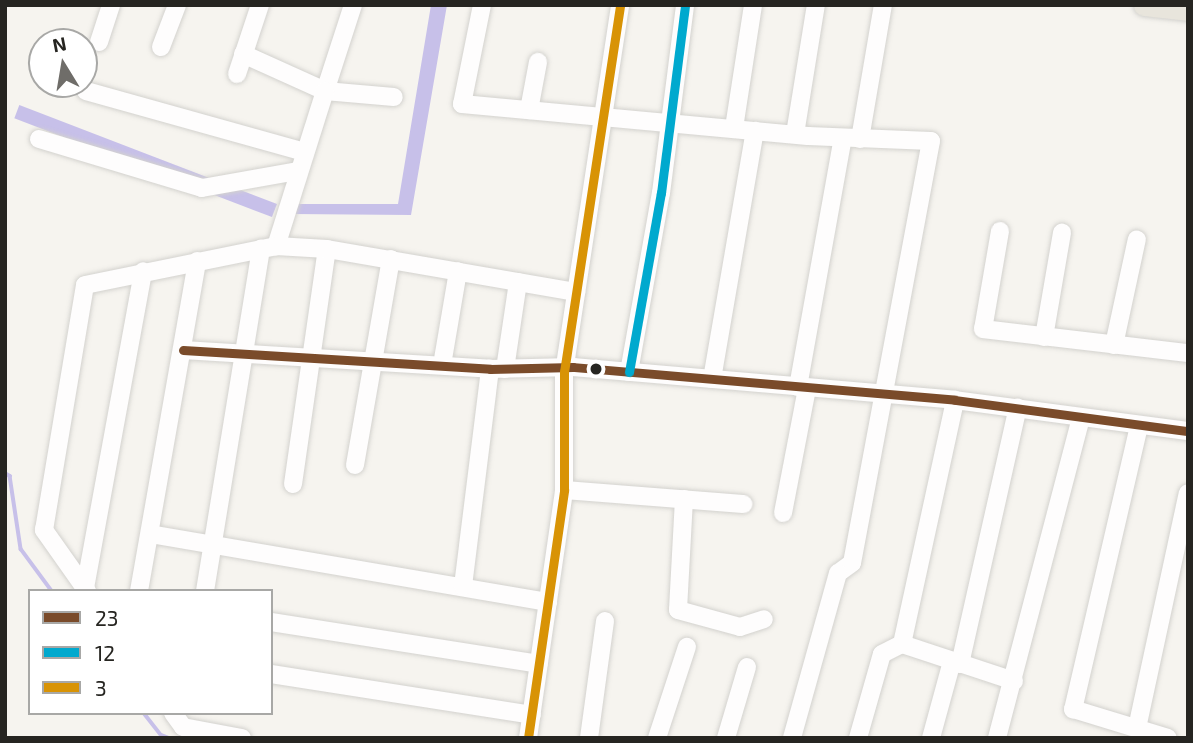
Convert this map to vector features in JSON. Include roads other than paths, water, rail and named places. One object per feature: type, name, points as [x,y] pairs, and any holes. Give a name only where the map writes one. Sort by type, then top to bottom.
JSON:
[{"type":"main road","points":[[1144,5],[1188,10]]},
{"type":"street","points":[[99,42],[111,5]]},
{"type":"street","points":[[161,47],[177,5]]},
{"type":"street","points":[[237,74],[260,5]]},
{"type":"street","points":[[205,589],[268,248],[285,211],[353,5]]},
{"type":"street","points":[[482,5],[462,104],[670,121],[755,131],[931,141],[852,563],[838,573],[792,738]]},
{"type":"street","points":[[528,738],[564,490],[565,369],[601,117],[621,5]]},
{"type":"street","points":[[629,372],[670,121],[685,5]]},
{"type":"street","points":[[734,128],[753,5]]},
{"type":"street","points":[[795,134],[816,5]]},
{"type":"street","points":[[783,513],[803,387],[852,138],[883,5]]},
{"type":"street","points":[[243,54],[325,90],[394,97]]},
{"type":"street","points":[[529,110],[538,62]]},
{"type":"street","points":[[98,93],[304,152]]},
{"type":"street","points":[[712,379],[755,131]]},
{"type":"street","points":[[39,139],[202,188],[297,171]]},
{"type":"street","points":[[1000,231],[982,328],[1114,345],[1187,346]]},
{"type":"street","points":[[1044,337],[1062,233]]},
{"type":"street","points":[[1114,345],[1137,239]]},
{"type":"street","points":[[86,589],[44,530],[85,285],[143,271],[268,248],[327,249],[576,292]]},
{"type":"street","points":[[293,484],[327,249]]},
{"type":"street","points":[[355,465],[391,259]]},
{"type":"street","points":[[139,589],[197,261]]},
{"type":"street","points":[[86,589],[143,271]]},
{"type":"street","points":[[442,365],[458,271]]},
{"type":"street","points":[[463,586],[498,369],[518,282]]},
{"type":"street","points":[[183,350],[498,369],[629,372],[883,396],[955,400],[1188,431]]},
{"type":"street","points":[[902,644],[955,400]]},
{"type":"street","points":[[931,738],[956,663],[1018,407]]},
{"type":"street","points":[[997,738],[1081,418]]},
{"type":"street","points":[[1139,426],[1073,709],[1168,738]]},
{"type":"street","points":[[564,490],[743,504]]},
{"type":"street","points":[[1137,728],[1188,493]]},
{"type":"street","points":[[684,499],[678,610],[740,627],[764,619]]},
{"type":"street","points":[[150,534],[213,542],[548,602]]},
{"type":"street","points":[[589,738],[606,621]]},
{"type":"street","points":[[273,622],[539,664]]},
{"type":"street","points":[[858,738],[881,654],[902,644],[1014,681]]},
{"type":"street","points":[[657,738],[687,647]]},
{"type":"street","points":[[726,738],[747,667]]},
{"type":"street","points":[[273,674],[532,715]]},
{"type":"street","points":[[181,723],[242,738]]},
{"type":"waterway","points":[[5,473],[10,476],[21,549],[51,589]]},
{"type":"waterway","points":[[146,715],[161,735],[169,738]]}]
